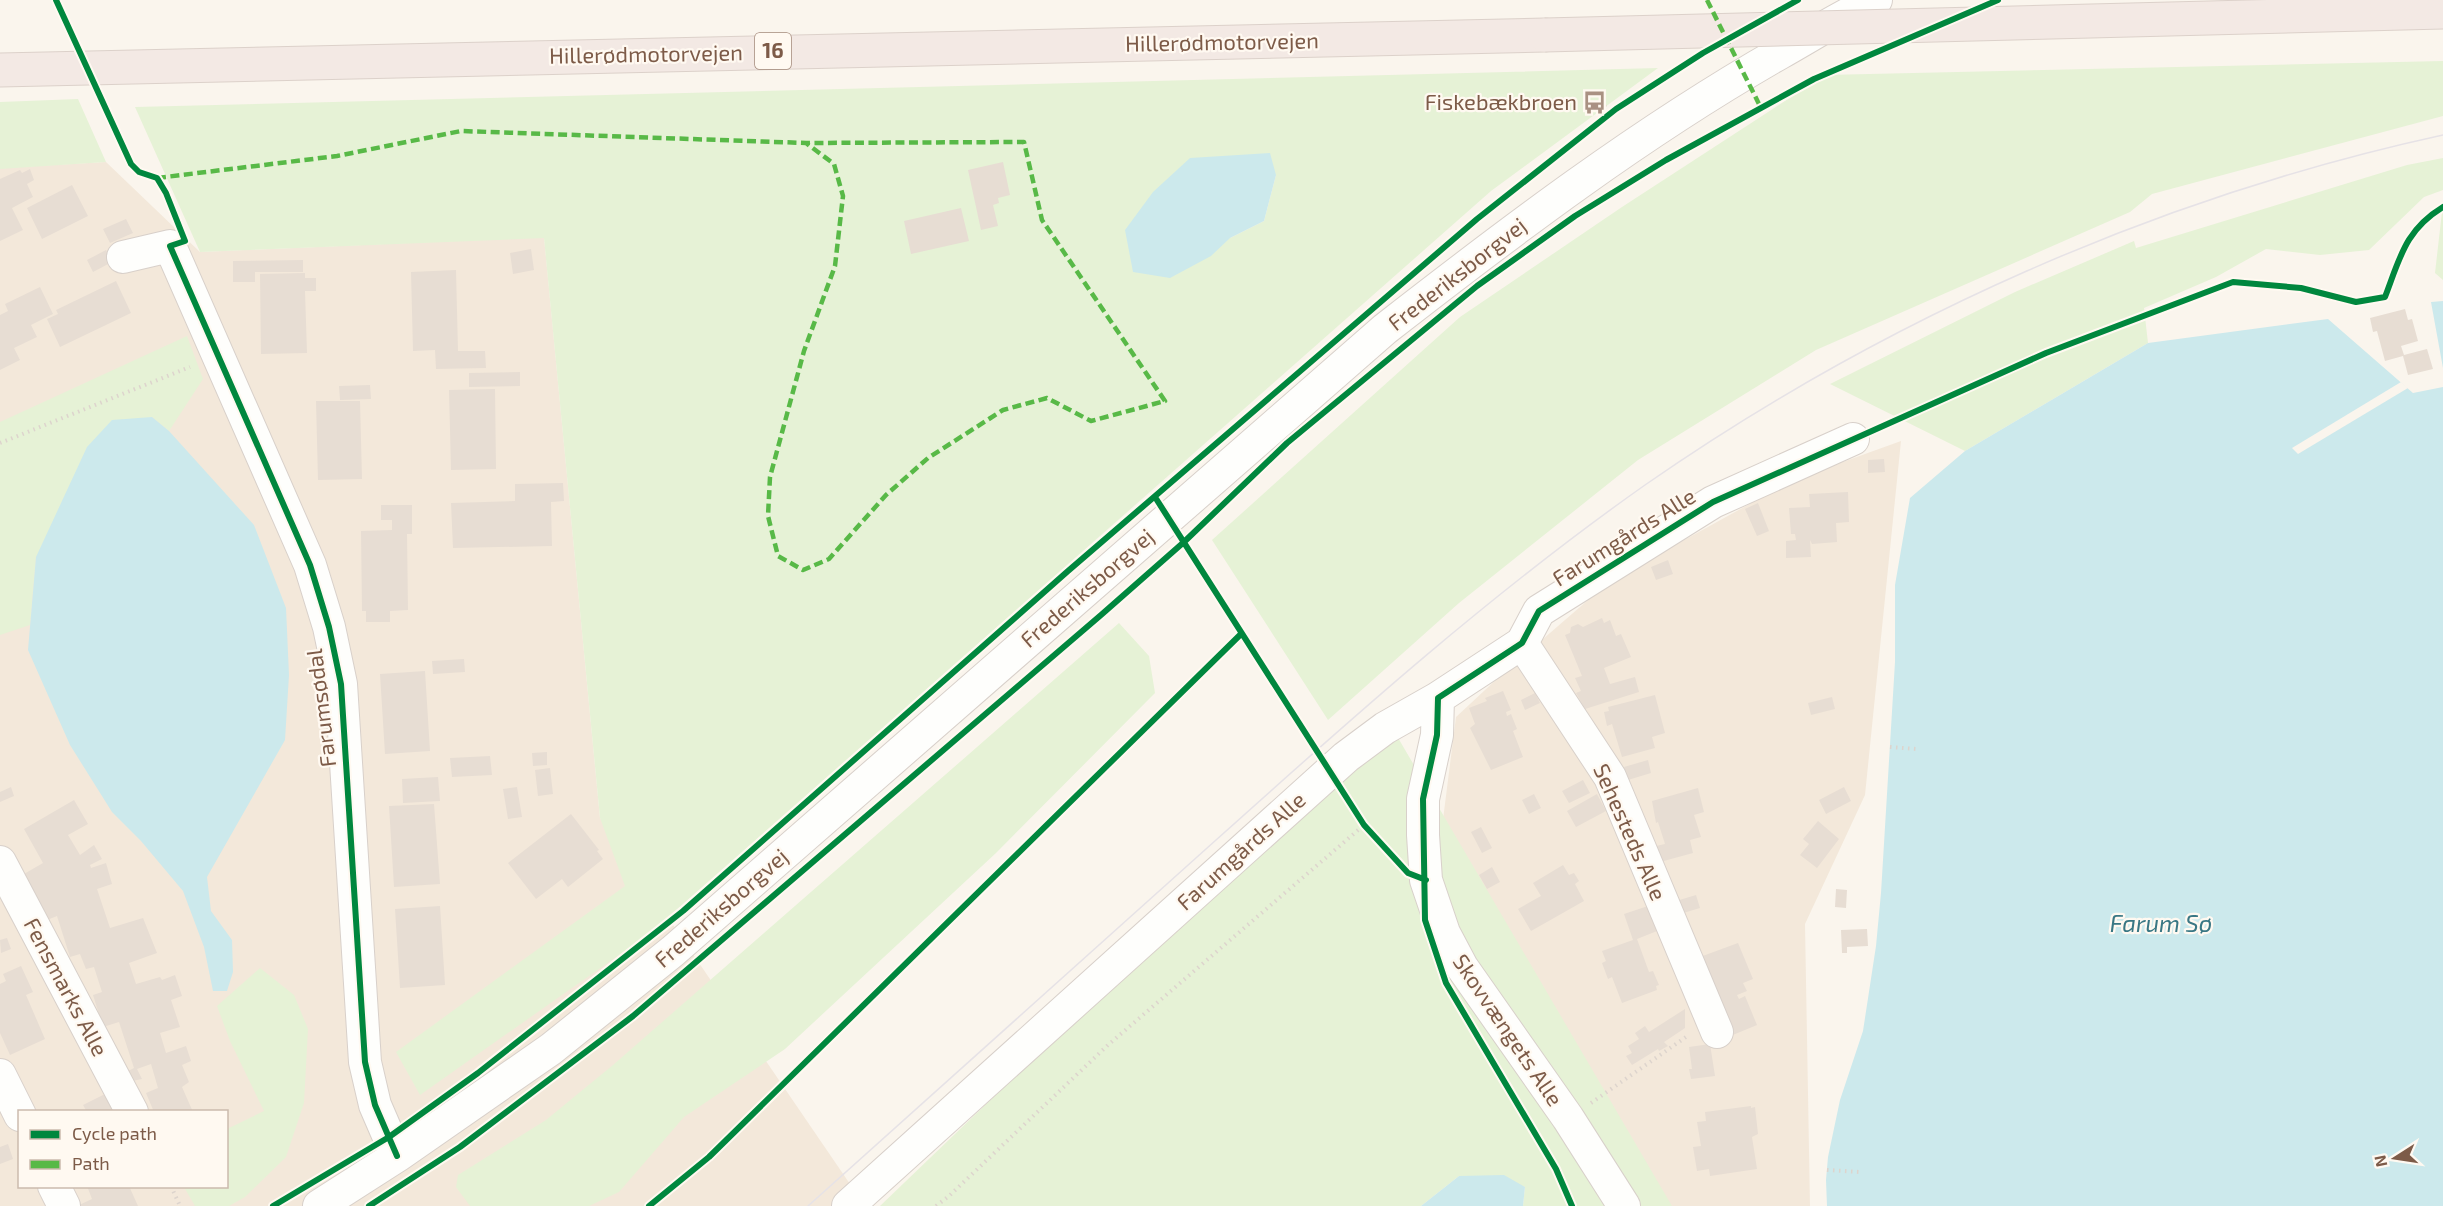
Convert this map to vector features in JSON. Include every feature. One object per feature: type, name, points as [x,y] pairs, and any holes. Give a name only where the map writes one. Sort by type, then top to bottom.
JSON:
[{"type":"highway","name":"Hillerødmotorvejen","points":[[0,70],[2443,12]]},
{"type":"street","name":"Frederiksborgvej","points":[[319,1206],[397,1156],[551,1049],[673,951],[1168,517],[1412,308],[1503,237],[1633,145],[1744,74],[1876,0]]},
{"type":"street","name":"Farumsødal","points":[[123,257],[170,246],[310,565],[329,627],[341,684],[365,1062],[375,1105],[397,1156]]},
{"type":"street","name":"Farumgårds Alle","points":[[848,1206],[1346,757],[1385,728],[1438,698],[1522,643],[1539,611],[1704,508],[1853,439]]},
{"type":"street","name":"Sehesteds Alle","points":[[1522,643],[1610,777],[1714,1026]]},
{"type":"street","name":"Skovvængets Alle","points":[[1438,698],[1437,735],[1423,799],[1426,880],[1444,933],[1462,967],[1569,1118],[1624,1206]]},
{"type":"street","name":"Fensmarks Alle","points":[[0,862],[131,1110]]},
{"type":"street","points":[[0,1075],[18,1111]]},
{"type":"street","points":[[55,1188],[64,1206]]},
{"type":"path","points":[[162,185],[166,193]]},
{"type":"path","points":[[0,442],[219,356]]},
{"type":"path","points":[[1890,747],[1917,749]]},
{"type":"path","points":[[936,1206],[1108,1045],[1364,825]]},
{"type":"path","points":[[1569,1118],[1714,1026]]},
{"type":"path","points":[[1827,1170],[1860,1172]]},
{"type":"path","points":[[172,1188],[180,1206]]},
{"type":"shaded area","points":[[106,162],[200,252],[544,237],[600,818],[865,1206],[0,1206],[0,168]]},
{"type":"shaded area","points":[[1901,441],[1865,795],[1805,924],[1810,1206],[1631,1206],[1438,859],[1456,717],[1610,581],[1793,480]]},
{"type":"green space","points":[[2443,61],[2443,116],[2152,194],[2130,212],[1816,350],[1638,460],[1459,603],[1328,720],[1212,540],[1460,317],[1622,207],[1825,75]]},
{"type":"green space","points":[[1658,68],[1491,191],[650,933],[420,1095],[396,1052],[625,886],[600,818],[544,238],[200,252],[135,107]],"holes":[[[1276,175],[1264,221],[1230,238]]]},
{"type":"green space","points":[[78,99],[106,162],[0,169],[0,102]]},
{"type":"green space","points":[[2443,158],[2443,190],[2424,197],[2369,250],[2320,255],[2266,249],[2216,277],[2144,308],[2148,343],[1965,451],[1830,384],[2015,292],[2134,241],[2136,248],[2407,165]]},
{"type":"green space","points":[[2443,203],[2443,280],[2435,273]]},
{"type":"green space","points":[[187,336],[203,379],[169,431],[152,417],[36,557],[30,625],[0,635],[0,422]]},
{"type":"green space","points":[[1119,623],[1149,656],[1155,693],[996,853],[785,1049],[684,1117],[619,1192],[589,1206],[470,1206],[456,1187],[458,1175],[546,1120],[613,1065]]},
{"type":"green space","points":[[1387,719],[1672,1206],[1523,1206],[1525,1187],[1459,1176],[1421,1206],[880,1206]]},
{"type":"green space","points":[[260,968],[294,995],[308,1029],[304,1103],[286,1157],[245,1197],[229,1206],[195,1206],[185,1188],[228,1188],[228,1129],[264,1111],[230,1041],[217,1006]]},
{"type":"water","points":[[1270,153],[1276,175],[1264,221],[1230,238],[1211,256],[1170,278],[1133,272],[1125,230],[1153,192],[1190,158]]},
{"type":"water","points":[[2443,301],[2443,368],[2431,302]]},
{"type":"water","name":"Farum Sø","points":[[2328,319],[2413,393],[2443,387],[2443,1206],[1827,1206],[1828,1157],[1840,1100],[1863,1031],[1876,946],[1895,662],[1895,585],[1910,498],[1965,451],[2148,343]]},
{"type":"water","points":[[152,417],[169,431],[254,525],[286,608],[289,675],[285,740],[207,877],[211,911],[232,940],[233,972],[227,991],[213,991],[204,947],[183,891],[141,841],[112,812],[70,745],[28,650],[36,557],[87,447],[112,420]]},
{"type":"water","points":[[1504,1175],[1525,1187],[1523,1206],[1421,1206],[1459,1176]]},
{"type":"pier","points":[[2401,382],[2408,388],[2298,454],[2292,448]]},
{"type":"building","points":[[1604,101],[1607,106],[1598,114],[1594,109]]},
{"type":"building","points":[[1003,162],[1010,195],[998,198],[999,203],[993,205],[998,226],[981,230],[968,170]]},
{"type":"building","points":[[30,169],[34,180],[27,184],[33,197],[12,208],[23,230],[0,241],[0,179],[20,170],[22,173]]},
{"type":"building","points":[[72,185],[88,216],[42,239],[27,208]]},
{"type":"building","points":[[961,208],[969,241],[911,254],[904,221]]},
{"type":"building","points":[[126,219],[133,233],[110,243],[103,229]]},
{"type":"building","points":[[531,249],[534,270],[513,274],[510,253]]},
{"type":"building","points":[[106,250],[112,262],[93,272],[87,260]]},
{"type":"building","points":[[303,260],[303,272],[255,272],[255,282],[233,282],[233,261]]},
{"type":"building","points":[[456,270],[458,351],[485,351],[486,368],[436,369],[435,350],[413,351],[411,272]]},
{"type":"building","points":[[305,273],[305,278],[316,278],[316,291],[305,291],[307,353],[261,354],[260,274]]},
{"type":"building","points":[[116,281],[131,313],[60,347],[47,319],[58,314],[56,310]]},
{"type":"building","points":[[40,287],[53,314],[31,325],[37,337],[14,348],[20,360],[0,370],[0,315],[8,311],[5,304]]},
{"type":"building","points":[[2405,309],[2408,320],[2412,319],[2418,341],[2401,346],[2404,355],[2427,349],[2433,369],[2408,375],[2403,356],[2385,361],[2377,331],[2373,332],[2370,318]]},
{"type":"building","points":[[520,372],[520,386],[469,387],[469,373]]},
{"type":"building","points":[[370,385],[371,399],[340,400],[339,386]]},
{"type":"building","points":[[495,389],[496,469],[451,470],[449,390]]},
{"type":"building","points":[[316,401],[360,401],[362,479],[318,480]]},
{"type":"building","points":[[1884,459],[1885,472],[1868,473],[1868,460]]},
{"type":"building","points":[[563,483],[564,501],[551,502],[552,546],[453,548],[451,503],[515,501],[515,484]]},
{"type":"building","points":[[1848,492],[1849,522],[1836,523],[1837,542],[1812,544],[1810,540],[1811,557],[1786,558],[1786,541],[1796,540],[1795,534],[1791,534],[1789,508],[1810,507],[1809,494]]},
{"type":"building","points":[[1758,503],[1769,531],[1757,536],[1745,509]]},
{"type":"building","points":[[381,505],[412,505],[412,534],[407,534],[408,610],[390,611],[390,622],[366,622],[366,611],[362,611],[361,531],[392,530],[392,520],[381,520]]},
{"type":"building","points":[[1668,560],[1673,574],[1656,580],[1651,567]]},
{"type":"building","points":[[1602,618],[1604,623],[1610,620],[1616,636],[1621,634],[1631,657],[1604,668],[1610,684],[1635,677],[1639,692],[1585,709],[1576,693],[1581,691],[1575,678],[1582,676],[1565,635],[1570,633],[1571,627],[1578,624],[1583,627]]},
{"type":"building","points":[[464,659],[465,672],[433,674],[432,661]]},
{"type":"building","points":[[425,671],[430,751],[385,754],[380,674]]},
{"type":"building","points":[[1503,691],[1511,710],[1506,712],[1507,716],[1511,714],[1517,729],[1513,731],[1523,757],[1491,770],[1470,728],[1475,724],[1469,708]]},
{"type":"building","points":[[1535,693],[1540,703],[1525,710],[1521,700]]},
{"type":"building","points":[[1655,695],[1665,733],[1652,737],[1655,748],[1622,757],[1612,724],[1607,726],[1604,712],[1609,711],[1608,707]]},
{"type":"building","points":[[1832,697],[1835,709],[1811,715],[1808,703]]},
{"type":"building","points":[[547,752],[547,765],[533,766],[532,753]]},
{"type":"building","points":[[490,756],[492,775],[452,777],[450,758]]},
{"type":"building","points":[[1648,760],[1651,773],[1628,780],[1624,767]]},
{"type":"building","points":[[550,768],[553,794],[538,796],[535,770]]},
{"type":"building","points":[[438,777],[440,801],[403,803],[402,779]]},
{"type":"building","points":[[1583,780],[1590,793],[1569,803],[1562,791]]},
{"type":"building","points":[[11,787],[14,796],[0,802],[0,792]]},
{"type":"building","points":[[517,787],[522,817],[508,819],[503,789]]},
{"type":"building","points":[[1844,787],[1851,801],[1826,814],[1819,800]]},
{"type":"building","points":[[1698,788],[1704,812],[1694,815],[1701,837],[1690,840],[1693,853],[1660,862],[1656,846],[1665,844],[1658,822],[1656,823],[1652,801]]},
{"type":"building","points":[[1534,794],[1541,808],[1529,814],[1522,800]]},
{"type":"building","points":[[1597,794],[1606,811],[1576,827],[1567,811]]},
{"type":"building","points":[[74,800],[88,824],[68,835],[80,855],[94,845],[102,859],[90,865],[91,868],[106,863],[112,884],[97,889],[110,928],[143,918],[157,953],[129,963],[136,984],[160,977],[162,980],[175,975],[182,996],[171,1000],[180,1027],[160,1033],[166,1053],[186,1046],[191,1061],[182,1065],[189,1082],[182,1087],[192,1110],[153,1110],[146,1093],[158,1088],[151,1064],[137,1069],[142,1079],[132,1081],[128,1071],[134,1068],[119,1022],[103,1027],[93,995],[102,992],[94,967],[86,969],[80,954],[70,957],[57,916],[47,920],[24,874],[43,863],[24,829]]},
{"type":"building","points":[[434,804],[440,884],[394,887],[389,806]]},
{"type":"building","points":[[571,814],[599,850],[597,851],[603,859],[568,887],[562,879],[536,899],[508,863]]},
{"type":"building","points":[[1818,821],[1839,839],[1817,868],[1800,855],[1809,844],[1803,839]]},
{"type":"building","points":[[1481,827],[1492,848],[1482,853],[1471,832]]},
{"type":"building","points":[[1563,865],[1569,875],[1574,873],[1579,881],[1575,884],[1584,901],[1531,931],[1518,909],[1541,896],[1533,883]]},
{"type":"building","points":[[1492,867],[1500,882],[1487,889],[1479,875]]},
{"type":"building","points":[[1836,889],[1847,890],[1846,908],[1835,907]]},
{"type":"building","points":[[1696,895],[1700,908],[1680,914],[1676,901]]},
{"type":"building","points":[[440,906],[445,985],[400,988],[395,909]]},
{"type":"building","points":[[1648,906],[1657,931],[1637,939],[1649,972],[1653,971],[1659,985],[1656,986],[1657,990],[1622,1003],[1612,977],[1608,979],[1602,963],[1606,961],[1602,951],[1633,940],[1624,914]]},
{"type":"building","points":[[1867,929],[1868,946],[1847,947],[1847,953],[1842,953],[1841,930]]},
{"type":"building","points":[[7,938],[11,949],[1,953],[0,940]]},
{"type":"building","points":[[1738,943],[1753,979],[1743,983],[1747,991],[1737,995],[1739,999],[1745,996],[1757,1025],[1728,1037],[1700,957]]},
{"type":"building","points":[[21,966],[33,992],[26,995],[45,1039],[10,1055],[0,1033],[0,984],[6,981],[3,974]]},
{"type":"building","points":[[1685,1009],[1685,1028],[1664,1042],[1668,1046],[1659,1051],[1658,1049],[1632,1065],[1626,1056],[1632,1053],[1628,1046],[1639,1039],[1635,1033],[1645,1026],[1649,1032]]},
{"type":"building","points":[[1710,1044],[1715,1076],[1691,1079],[1689,1047]]},
{"type":"building","points":[[107,1093],[115,1110],[86,1110],[83,1105]]},
{"type":"building","points":[[1751,1106],[1751,1108],[1755,1107],[1758,1134],[1752,1137],[1757,1169],[1710,1176],[1709,1169],[1697,1171],[1693,1147],[1701,1146],[1697,1122],[1706,1121],[1705,1112]]},
{"type":"building","points":[[8,1144],[13,1159],[0,1164],[0,1147]]},
{"type":"building","points":[[88,1188],[130,1188],[138,1206],[77,1206],[92,1199]]},
{"type":"tram line","points":[[808,1206],[1425,656],[1533,568],[1589,526],[1645,485],[1736,425],[1830,369],[1927,318],[2027,271],[2128,229],[2232,192],[2337,161],[2443,135]]},
{"type":"marked path","points":[[1707,0],[1761,108]]},
{"type":"marked path","points":[[157,178],[337,156],[461,131],[806,143],[1024,142],[1042,220],[1165,401],[1091,421],[1047,398],[1003,410],[928,458],[886,495],[829,559],[803,570],[778,556],[768,516],[770,477],[804,351],[835,266],[843,196],[834,164],[806,143]]},
{"type":"cycle path","points":[[56,0],[131,164],[139,172],[157,178],[166,193],[185,241],[170,246],[310,565],[329,627],[341,684],[365,1062],[375,1105],[397,1156]]},
{"type":"cycle path","points":[[273,1206],[389,1137],[478,1073],[683,911],[1068,571],[1477,219],[1616,109],[1703,53],[1798,0]]},
{"type":"cycle path","points":[[369,1206],[460,1147],[633,1016],[1101,615],[1184,542],[1287,443],[1477,286],[1575,216],[1666,160],[1814,79],[1998,0]]},
{"type":"cycle path","points":[[1572,1206],[1556,1169],[1446,983],[1425,920],[1423,799],[1437,735],[1438,698],[1522,643],[1539,611],[1713,502],[2046,353],[2233,282],[2301,288],[2356,302],[2385,297],[2400,257],[2412,235],[2420,225],[2443,207]]},
{"type":"cycle path","points":[[1155,497],[1364,825],[1408,873],[1426,880]]},
{"type":"cycle path","points":[[649,1206],[709,1157],[1241,634]]},
{"type":"place","name":"Fiskebækbroen","points":[[1595,102]]}]
